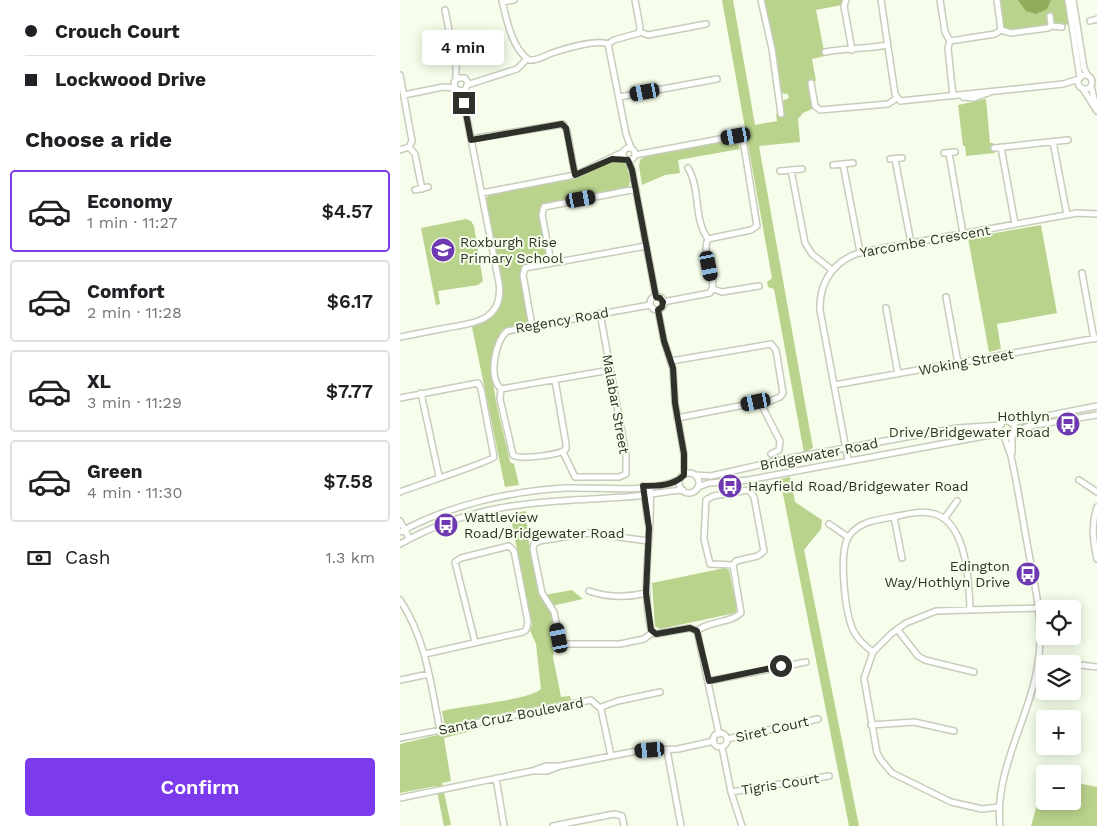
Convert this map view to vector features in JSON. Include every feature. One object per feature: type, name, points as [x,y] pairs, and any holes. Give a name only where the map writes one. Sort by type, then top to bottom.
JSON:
[{"type":"street","points":[[514,0],[502,1],[513,36],[527,59]]},
{"type":"street","points":[[635,0],[640,32]]},
{"type":"street","points":[[761,0],[772,49],[781,114]]},
{"type":"street","points":[[846,0],[844,6],[852,50]]},
{"type":"street","points":[[881,0],[897,98]]},
{"type":"street","points":[[940,0],[945,32],[950,41],[948,48],[955,96]]},
{"type":"street","points":[[998,0],[1001,30]]},
{"type":"street","points":[[1068,0],[1081,88],[1097,110]]},
{"type":"street","points":[[1073,0],[1084,68],[1094,83],[1097,110]]},
{"type":"street","points":[[400,337],[476,323],[485,319],[495,309],[500,289],[446,10]]},
{"type":"street","points":[[1050,16],[1051,26]]},
{"type":"street","points":[[1090,21],[1097,19]]},
{"type":"street","points":[[527,59],[534,60],[562,50],[600,42],[608,44],[614,40],[635,36],[640,32],[650,34],[706,24]]},
{"type":"street","points":[[1001,30],[1011,33],[1046,29],[1051,26],[1062,27]]},
{"type":"street","points":[[950,41],[995,34],[1001,30]]},
{"type":"street","points":[[608,44],[656,297]]},
{"type":"street","points":[[825,52],[887,45]]},
{"type":"street","points":[[404,95],[479,81],[517,69],[527,59]]},
{"type":"street","points":[[400,75],[412,141],[409,148]]},
{"type":"street","points":[[897,98],[906,102],[977,92],[1063,84],[1089,77]]},
{"type":"street","points":[[619,97],[717,79]]},
{"type":"street","points":[[811,83],[815,106],[820,110],[888,104],[897,98]]},
{"type":"street","points":[[1063,84],[1081,88],[1094,83]]},
{"type":"street","points":[[471,140],[562,124],[566,128],[575,175]]},
{"type":"street","points":[[482,193],[575,175],[612,159],[629,154],[736,136],[741,137],[757,226],[751,230],[708,240]]},
{"type":"street","points":[[994,148],[1068,140]]},
{"type":"street","points":[[1054,142],[1067,215]]},
{"type":"street","points":[[1001,147],[1015,224]]},
{"type":"street","points":[[400,150],[409,148]]},
{"type":"street","points":[[409,148],[415,154],[422,188]]},
{"type":"street","points":[[949,153],[963,234]]},
{"type":"street","points":[[896,158],[911,243]]},
{"type":"street","points":[[833,165],[853,163]]},
{"type":"street","points":[[844,164],[860,252]]},
{"type":"street","points":[[688,168],[694,180],[703,231],[708,240],[706,247],[713,289]]},
{"type":"street","points":[[780,171],[802,169]]},
{"type":"street","points":[[791,170],[805,243],[812,254],[832,270]]},
{"type":"street","points":[[415,190],[428,187]]},
{"type":"street","points":[[551,262],[542,215],[544,207],[636,189]]},
{"type":"street","name":"Yarcombe Crescent","points":[[848,460],[820,305],[822,288],[832,270],[845,258],[860,252],[1083,212],[1097,214]]},
{"type":"street","points":[[532,326],[523,271],[527,267],[646,246]]},
{"type":"street","points":[[1082,273],[1095,338]]},
{"type":"street","points":[[713,289],[722,292],[759,286]]},
{"type":"street","points":[[663,302],[707,294],[713,289]]},
{"type":"street","points":[[656,297],[660,298],[663,302]]},
{"type":"street","points":[[656,297],[651,300],[650,304],[653,309],[658,310]]},
{"type":"street","points":[[946,297],[958,363]]},
{"type":"street","points":[[658,310],[662,307],[663,302]]},
{"type":"street","name":"Regency Road","points":[[501,389],[497,382],[496,353],[503,334],[509,330],[650,304]]},
{"type":"street","points":[[886,308],[898,374]]},
{"type":"street","points":[[658,310],[664,341],[671,361],[684,454],[680,486],[683,490]]},
{"type":"street","name":"Malabar Street","points":[[563,452],[575,477],[619,477],[626,474],[626,455],[600,314]]},
{"type":"street","name":"Woking Street","points":[[834,385],[1095,338]]},
{"type":"street","points":[[671,361],[771,344],[776,350],[783,393],[780,397],[763,404],[756,402],[678,418]]},
{"type":"street","points":[[555,380],[566,444],[563,452],[520,458],[513,455],[500,399],[501,389],[610,370]]},
{"type":"street","points":[[400,398],[475,382],[481,389],[494,456],[488,462],[440,476],[400,492]]},
{"type":"street","points":[[421,393],[440,476]]},
{"type":"street","points":[[763,404],[783,446],[771,454]]},
{"type":"street","points":[[1012,456],[1000,431],[1001,424],[1097,406]]},
{"type":"street","points":[[1003,436],[1013,434],[1029,426],[1097,416]]},
{"type":"street","points":[[1011,423],[1015,428],[1012,456],[1037,600]]},
{"type":"street","name":"Bridgewater Road","points":[[694,475],[711,476],[845,448],[965,427],[985,427],[1001,424]]},
{"type":"street","name":"Bridgewater Road","points":[[698,487],[709,483],[748,480],[984,436],[1003,436]]},
{"type":"street","points":[[400,521],[404,541],[454,519],[522,503],[572,498],[647,496],[683,490],[691,492],[698,487],[699,481],[684,454]]},
{"type":"street","points":[[402,532],[454,509],[520,493],[564,488],[650,486],[669,484],[682,477],[694,475]]},
{"type":"street","points":[[1079,480],[1097,492]]},
{"type":"street","points":[[643,486],[647,496],[649,528],[646,593],[653,632]]},
{"type":"street","points":[[647,496],[650,486]]},
{"type":"street","points":[[749,490],[754,496],[764,551],[758,556],[736,561],[733,565],[713,566],[708,562],[704,540],[706,500],[712,496],[749,490]]},
{"type":"street","points":[[944,519],[957,501]]},
{"type":"street","points":[[1097,506],[1093,521],[1097,559]]},
{"type":"street","points":[[873,652],[857,636],[849,617],[842,562],[848,537],[864,523],[925,512],[944,519],[955,530],[961,543],[970,609]]},
{"type":"street","points":[[894,517],[902,558]]},
{"type":"street","points":[[829,524],[848,537]]},
{"type":"street","points":[[648,542],[590,533],[539,541],[534,544],[533,549],[542,593],[554,612],[560,640],[564,644],[620,644],[644,639],[653,632]]},
{"type":"street","points":[[425,654],[523,632],[528,626],[514,551],[509,546],[461,558],[455,562],[475,642]]},
{"type":"street","points":[[697,631],[703,626],[728,620],[741,613],[733,565]]},
{"type":"street","points":[[589,591],[601,595],[622,597],[646,593]]},
{"type":"street","points":[[400,600],[414,623],[425,654],[440,730]]},
{"type":"street","points":[[999,810],[982,809],[951,802],[892,773],[877,752],[864,678],[873,652],[897,629],[917,618],[936,611],[995,610],[1036,606]]},
{"type":"street","points":[[653,632],[660,634],[690,628],[697,631]]},
{"type":"street","points":[[897,629],[918,656],[925,660],[974,672]]},
{"type":"street","points":[[697,631],[719,734]]},
{"type":"street","points":[[709,681],[806,662]]},
{"type":"street","points":[[1081,665],[1097,667]]},
{"type":"street","points":[[1000,826],[999,810],[1002,784],[1030,698],[1036,673]]},
{"type":"street","points":[[400,680],[429,674]]},
{"type":"street","points":[[600,707],[660,692]]},
{"type":"street","name":"Santa Cruz Boulevard","points":[[400,738],[586,700],[594,701],[600,707],[611,756]]},
{"type":"street","name":"Siret Court","points":[[727,739],[818,719]]},
{"type":"street","points":[[871,725],[914,722],[954,731]]},
{"type":"street","points":[[714,742],[714,737],[724,734],[727,739],[726,744],[722,747]]},
{"type":"street","points":[[714,742],[717,746],[722,747]]},
{"type":"street","points":[[400,798],[532,771],[546,766],[560,766],[637,751],[667,750],[714,742]]},
{"type":"street","points":[[722,747],[731,792],[742,826]]},
{"type":"street","points":[[667,750],[681,826]]},
{"type":"street","name":"Tigris Court","points":[[731,792],[829,776]]},
{"type":"street","points":[[496,778],[504,826]]},
{"type":"street","points":[[554,826],[614,814],[622,816],[624,826]]},
{"type":"shaded area","points":[[722,0],[733,0],[755,125],[777,121],[776,114],[783,113],[782,101],[789,98],[788,94],[780,93],[764,0],[842,0],[842,5],[816,10],[825,56],[812,59],[816,81],[809,83],[812,109],[803,113],[798,119],[800,142],[759,146],[813,448],[804,453],[774,289],[768,287],[767,282],[772,278]]},
{"type":"shaded area","points":[[1000,0],[1066,0],[1069,24],[1059,26],[1053,21],[1049,22],[1047,26],[1010,31],[1004,27]]},
{"type":"shaded area","points":[[1018,0],[1051,0],[1047,9],[1036,14],[1026,11]]},
{"type":"shaded area","points":[[986,99],[990,143],[993,143],[995,153],[966,156],[958,105]]},
{"type":"shaded area","points":[[736,138],[740,149],[678,160],[680,173],[665,175],[642,185],[640,160],[648,154]]},
{"type":"shaded area","points":[[616,160],[627,164],[630,179],[629,188],[549,203],[543,205],[540,209],[547,259],[525,266],[521,271],[528,321],[525,324],[503,329],[496,343],[493,359],[493,376],[498,412],[510,462],[514,464],[519,485],[505,487],[472,327],[491,317],[498,307],[502,294],[486,198],[491,194],[563,180]]},
{"type":"shaded area","points":[[466,219],[471,221],[474,226],[483,281],[478,285],[438,291],[440,304],[436,305],[421,228]]},
{"type":"shaded area","points":[[1041,225],[1057,313],[997,324],[1001,349],[989,352],[968,238]]},
{"type":"shaded area","points":[[790,477],[795,502],[822,520],[821,529],[804,550],[859,826],[849,826],[780,479]]},
{"type":"shaded area","points":[[526,511],[528,538],[539,596],[572,590],[583,599],[547,607],[552,615],[556,640],[553,657],[561,697],[570,696],[571,700],[469,720],[471,731],[444,738],[451,781],[442,783],[451,825],[444,826],[436,786],[400,793],[400,744],[446,733],[442,711],[524,696],[541,689],[536,644],[530,630],[532,625],[510,514]]},
{"type":"shaded area","points":[[725,568],[729,570],[737,609],[735,613],[660,629],[655,626],[652,583]]},
{"type":"shaded area","points":[[1081,784],[1097,787],[1097,826],[1031,826],[1036,808],[1036,810],[1081,810]]},
{"type":"place","name":"Roxburgh Rise Primary School","points":[[443,250]]},
{"type":"place","name":"Hothlyn Drive/Bridgewater Road","points":[[1068,424]]},
{"type":"place","name":"Hayfield Road/Bridgewater Road","points":[[730,486]]},
{"type":"place","name":"Wattleview Road/Bridgewater Road","points":[[446,525]]},
{"type":"place","name":"Edington Way/Hothlyn Drive","points":[[1028,574]]},
{"type":"route","points":[[464,103],[471,140],[562,124],[566,128],[575,175],[612,159],[624,158],[628,160],[632,170],[656,297],[662,299],[663,302],[662,307],[658,310],[664,341],[673,368],[675,403],[684,454],[684,475],[680,479],[663,485],[643,486],[649,528],[646,593],[651,630],[656,634],[694,628],[700,635],[709,681],[781,666]]}]
